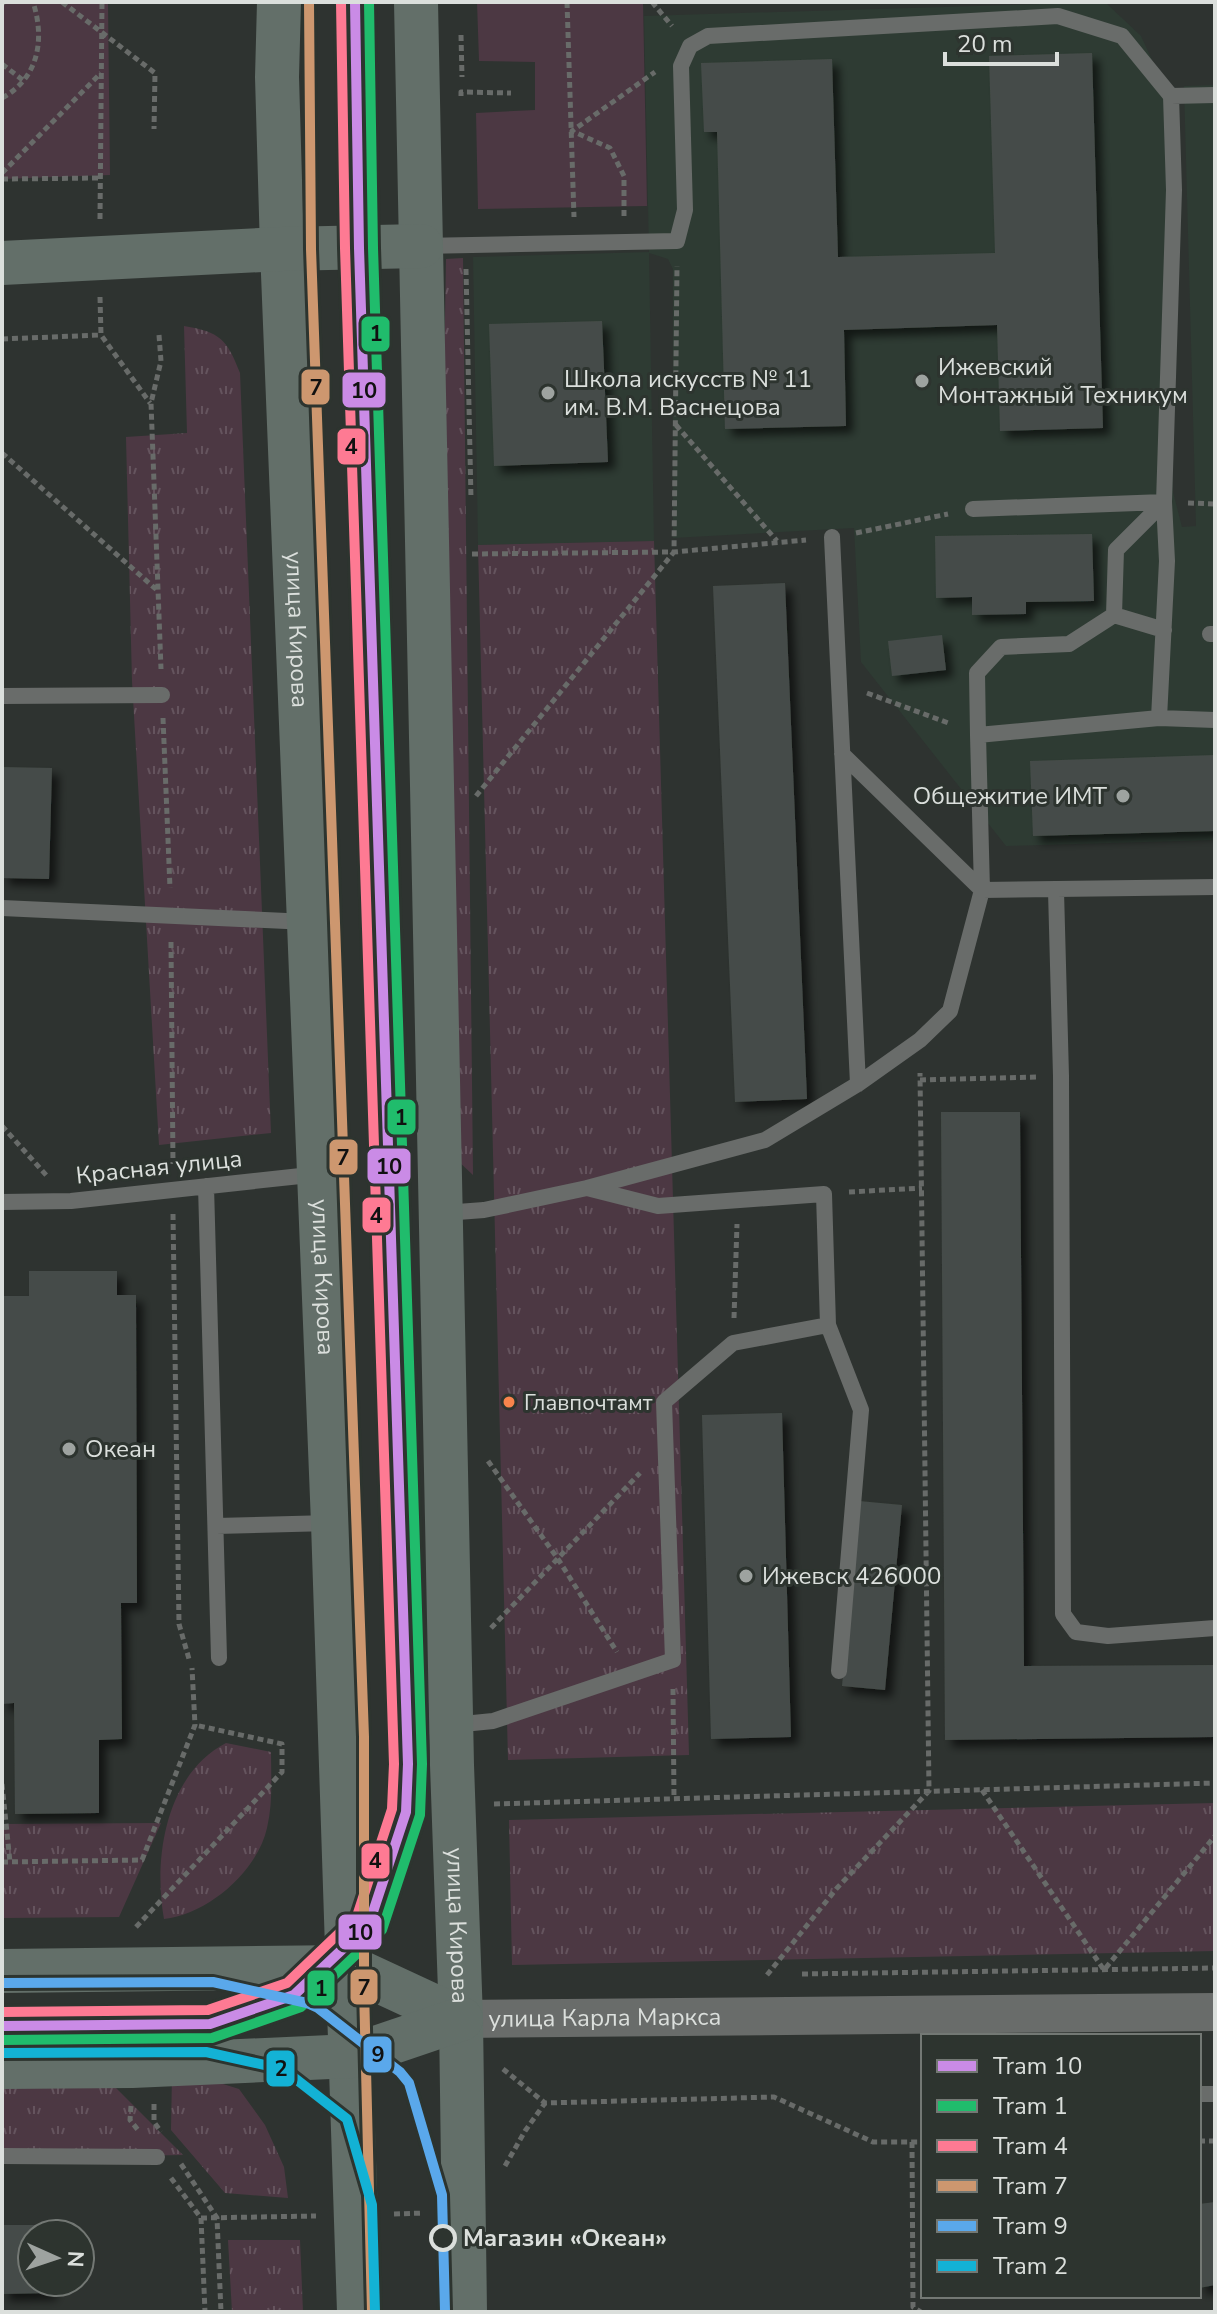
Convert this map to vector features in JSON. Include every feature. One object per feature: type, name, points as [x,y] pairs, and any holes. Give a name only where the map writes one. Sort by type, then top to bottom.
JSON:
[{"type":"main road","name":"улица Кирова","points":[[279,2],[277,77],[282,249],[320,1174],[359,2312]]},
{"type":"main road","name":"улица Кирова","points":[[416,2],[465,2312]]},
{"type":"main road","points":[[2,263],[282,249],[421,246]]},
{"type":"main road","points":[[2,1971],[349,1967],[461,2019]]},
{"type":"main road","name":"улица Карла Маркса","points":[[2,2067],[132,2066],[352,2056],[461,2019]]},
{"type":"street","name":"улица Карла Маркса","points":[[461,2019],[1215,2012]]},
{"type":"lane","points":[[421,246],[677,241],[685,210],[681,66],[690,46],[708,36],[1058,16],[1122,36],[1171,96],[1174,190],[1164,502],[1167,561],[1159,718]]},
{"type":"lane","points":[[1171,96],[1215,95]]},
{"type":"lane","points":[[973,509],[1164,502]]},
{"type":"lane","points":[[1114,615],[1116,550],[1164,502]]},
{"type":"lane","points":[[832,537],[858,1084]]},
{"type":"lane","points":[[441,1214],[484,1210],[587,1188],[765,1140],[858,1084],[920,1040],[950,1011],[982,890],[977,673],[1001,647],[1069,644],[1114,615],[1164,630]]},
{"type":"lane","points":[[2,696],[162,695]]},
{"type":"lane","points":[[978,735],[1159,718],[1215,720]]},
{"type":"lane","points":[[842,754],[982,890],[1215,887]]},
{"type":"lane","points":[[1056,891],[1061,1076],[1063,1614],[1076,1632],[1097,1635],[1215,1628]]},
{"type":"lane","points":[[2,908],[310,922]]},
{"type":"lane","name":"Красная улица","points":[[2,1202],[71,1201],[320,1174]]},
{"type":"lane","points":[[206,1186],[219,1658]]},
{"type":"lane","points":[[587,1188],[658,1206],[824,1194],[828,1325],[861,1410],[839,1671]]},
{"type":"lane","points":[[452,1725],[493,1721],[673,1660],[664,1402],[733,1343],[828,1325]]},
{"type":"lane","points":[[216,1526],[333,1523]]},
{"type":"lane","points":[[2,2156],[157,2157]]},
{"type":"path","points":[[2,98],[24,81],[35,63],[40,42],[39,20],[33,2]]},
{"type":"path","points":[[62,2],[155,73],[154,129]]},
{"type":"path","points":[[2,179],[100,178],[102,2]]},
{"type":"path","points":[[567,2],[574,243]]},
{"type":"path","points":[[372,16],[372,56]]},
{"type":"path","points":[[572,131],[690,46]]},
{"type":"path","points":[[461,80],[463,57]]},
{"type":"path","points":[[2,64],[24,81]]},
{"type":"path","points":[[2,173],[102,72]]},
{"type":"path","points":[[461,104],[461,92],[511,93]]},
{"type":"path","points":[[572,131],[610,148],[624,176],[624,242]]},
{"type":"path","points":[[476,796],[674,552],[677,241]]},
{"type":"path","points":[[466,245],[467,325]]},
{"type":"path","points":[[2,339],[101,335],[151,403]]},
{"type":"path","points":[[2,1862],[142,1860],[195,1725],[194,1675],[179,1624],[171,917],[151,403],[161,361],[159,335]]},
{"type":"path","points":[[675,425],[777,542]]},
{"type":"path","points":[[2,453],[158,591]]},
{"type":"path","points":[[472,554],[674,552],[832,537],[973,509]]},
{"type":"path","points":[[839,682],[978,735]]},
{"type":"path","points":[[782,1975],[767,1975],[837,1888],[929,1791],[920,1040]]},
{"type":"path","points":[[920,1080],[1061,1076]]},
{"type":"path","points":[[2,1126],[71,1201]]},
{"type":"path","points":[[824,1194],[922,1188]]},
{"type":"path","points":[[733,1343],[738,1201]]},
{"type":"path","points":[[491,1628],[665,1446]]},
{"type":"path","points":[[488,1461],[558,1559],[631,1674]]},
{"type":"path","points":[[673,1660],[674,1799]]},
{"type":"path","points":[[136,1927],[282,1772],[282,1744],[195,1725]]},
{"type":"path","points":[[494,1804],[1215,1783]]},
{"type":"path","points":[[2,1784],[10,1862]]},
{"type":"path","points":[[982,1790],[1104,1970]]},
{"type":"path","points":[[1104,1970],[1215,1836]]},
{"type":"path","points":[[797,1974],[1215,1968]]},
{"type":"path","points":[[499,2066],[545,2103],[774,2097],[873,2142],[921,2142]]},
{"type":"path","points":[[155,2090],[154,2122],[162,2134]]},
{"type":"path","points":[[504,2168],[545,2103]]},
{"type":"path","points":[[912,2142],[913,2307],[921,2312]]},
{"type":"path","points":[[157,2157],[201,2218],[205,2312]]},
{"type":"path","points":[[178,2158],[217,2218],[221,2312]]},
{"type":"path","points":[[201,2218],[286,2216]]},
{"type":"shaded area","name":"Ижевский Монтажный Техникум","points":[[1105,2],[1141,36],[1164,86],[1173,492],[1182,527],[1196,526],[1184,86],[1215,85],[1215,840],[1006,846],[861,662],[854,528],[673,538],[673,269],[668,259],[649,253],[654,541],[478,545],[473,257],[649,252],[644,16]]},
{"type":"green space","points":[[2,2],[108,2],[110,175],[2,179]]},
{"type":"green space","points":[[477,2],[643,2],[647,206],[478,209],[476,113],[535,110],[535,62],[479,61]]},
{"type":"green space","points":[[463,258],[473,1175],[456,1159],[441,557],[446,259]]},
{"type":"green space","points":[[184,326],[206,331],[221,339],[240,373],[271,1133],[159,1145],[132,681],[126,437],[187,433]]},
{"type":"green space","points":[[654,541],[689,1755],[508,1760],[478,545]]},
{"type":"green space","points":[[226,1743],[271,1752],[270,1809],[262,1844],[242,1875],[213,1900],[197,1909],[164,1919],[161,1870],[168,1820],[189,1775],[206,1757]]},
{"type":"green space","points":[[1215,1803],[1215,1951],[512,1965],[509,1820]]},
{"type":"green space","points":[[161,1823],[119,1917],[2,1918],[2,1824]]},
{"type":"green space","points":[[172,2075],[207,2079],[239,2089],[265,2125],[284,2167],[288,2198],[225,2193],[171,2130]]},
{"type":"green space","points":[[112,2084],[183,2155],[2,2158],[2,2086]]},
{"type":"green space","points":[[228,2240],[300,2240],[303,2312],[232,2312]]},
{"type":"building","points":[[1092,53],[1103,428],[1000,431],[997,325],[844,330],[846,426],[725,429],[717,132],[704,132],[701,63],[832,59],[838,257],[995,253],[989,56]]},
{"type":"building","points":[[602,321],[608,462],[494,466],[489,324]]},
{"type":"building","points":[[1092,534],[1094,601],[1026,602],[1026,614],[972,615],[972,597],[936,598],[935,536]]},
{"type":"building","points":[[785,583],[807,1099],[735,1102],[713,586]]},
{"type":"building","points":[[942,635],[946,670],[892,676],[888,641]]},
{"type":"building","name":"Общежитие ИМТ","points":[[1215,755],[1215,831],[1033,836],[1030,761]]},
{"type":"building","points":[[2,767],[52,768],[49,879],[2,878]]},
{"type":"building","points":[[941,1112],[1020,1112],[1024,1666],[1215,1665],[1215,1737],[945,1740]]},
{"type":"building","name":"Океан","points":[[29,1271],[117,1271],[117,1295],[136,1295],[137,1603],[121,1603],[122,1739],[99,1740],[99,1813],[15,1814],[14,1703],[2,1704],[2,1296],[29,1296]]},
{"type":"building","points":[[782,1413],[791,1737],[711,1739],[702,1415]]},
{"type":"building","points":[[859,1501],[902,1505],[885,1690],[842,1686]]},
{"type":"building","points":[[1215,2202],[1215,2285],[1201,2288],[1201,2204]]},
{"type":"building","points":[[2,2225],[16,2225],[16,2294],[2,2294]]},
{"type":"tram line","name":"7","points":[[309,2],[311,249],[364,1737],[364,1988],[372,2312]]},
{"type":"tram line","name":"4","points":[[2,2012],[208,2010],[287,1983],[357,1916],[392,1809],[394,1764],[345,248],[341,2]]},
{"type":"tram line","name":"10","points":[[2,2026],[210,2024],[294,1995],[369,1924],[406,1812],[408,1764],[359,248],[355,2]]},
{"type":"tram line","name":"1","points":[[2,2040],[212,2038],[301,2007],[382,1930],[420,1815],[422,1764],[373,248],[369,2]]},
{"type":"tram line","name":"9","points":[[2,1983],[213,1982],[318,2008],[400,2072],[409,2083],[442,2195],[445,2311]]},
{"type":"tram line","name":"2","points":[[2,2053],[206,2052],[283,2069],[347,2119],[372,2205],[375,2312]]},
{"type":"place","name":"Ижевский Монтажный Техникум","points":[[922,381]]},
{"type":"place","name":"Школа искусств № 11 им. В.М. Васнецова","points":[[548,393]]},
{"type":"place","name":"Общежитие ИМТ","points":[[1123,796]]},
{"type":"place","name":"Главпочтамт","points":[[509,1402]]},
{"type":"place","name":"Океан","points":[[69,1449]]},
{"type":"place","name":"Ижевск 426000","points":[[746,1576]]},
{"type":"place","name":"Магазин «Океан»","points":[[443,2238]]}]
